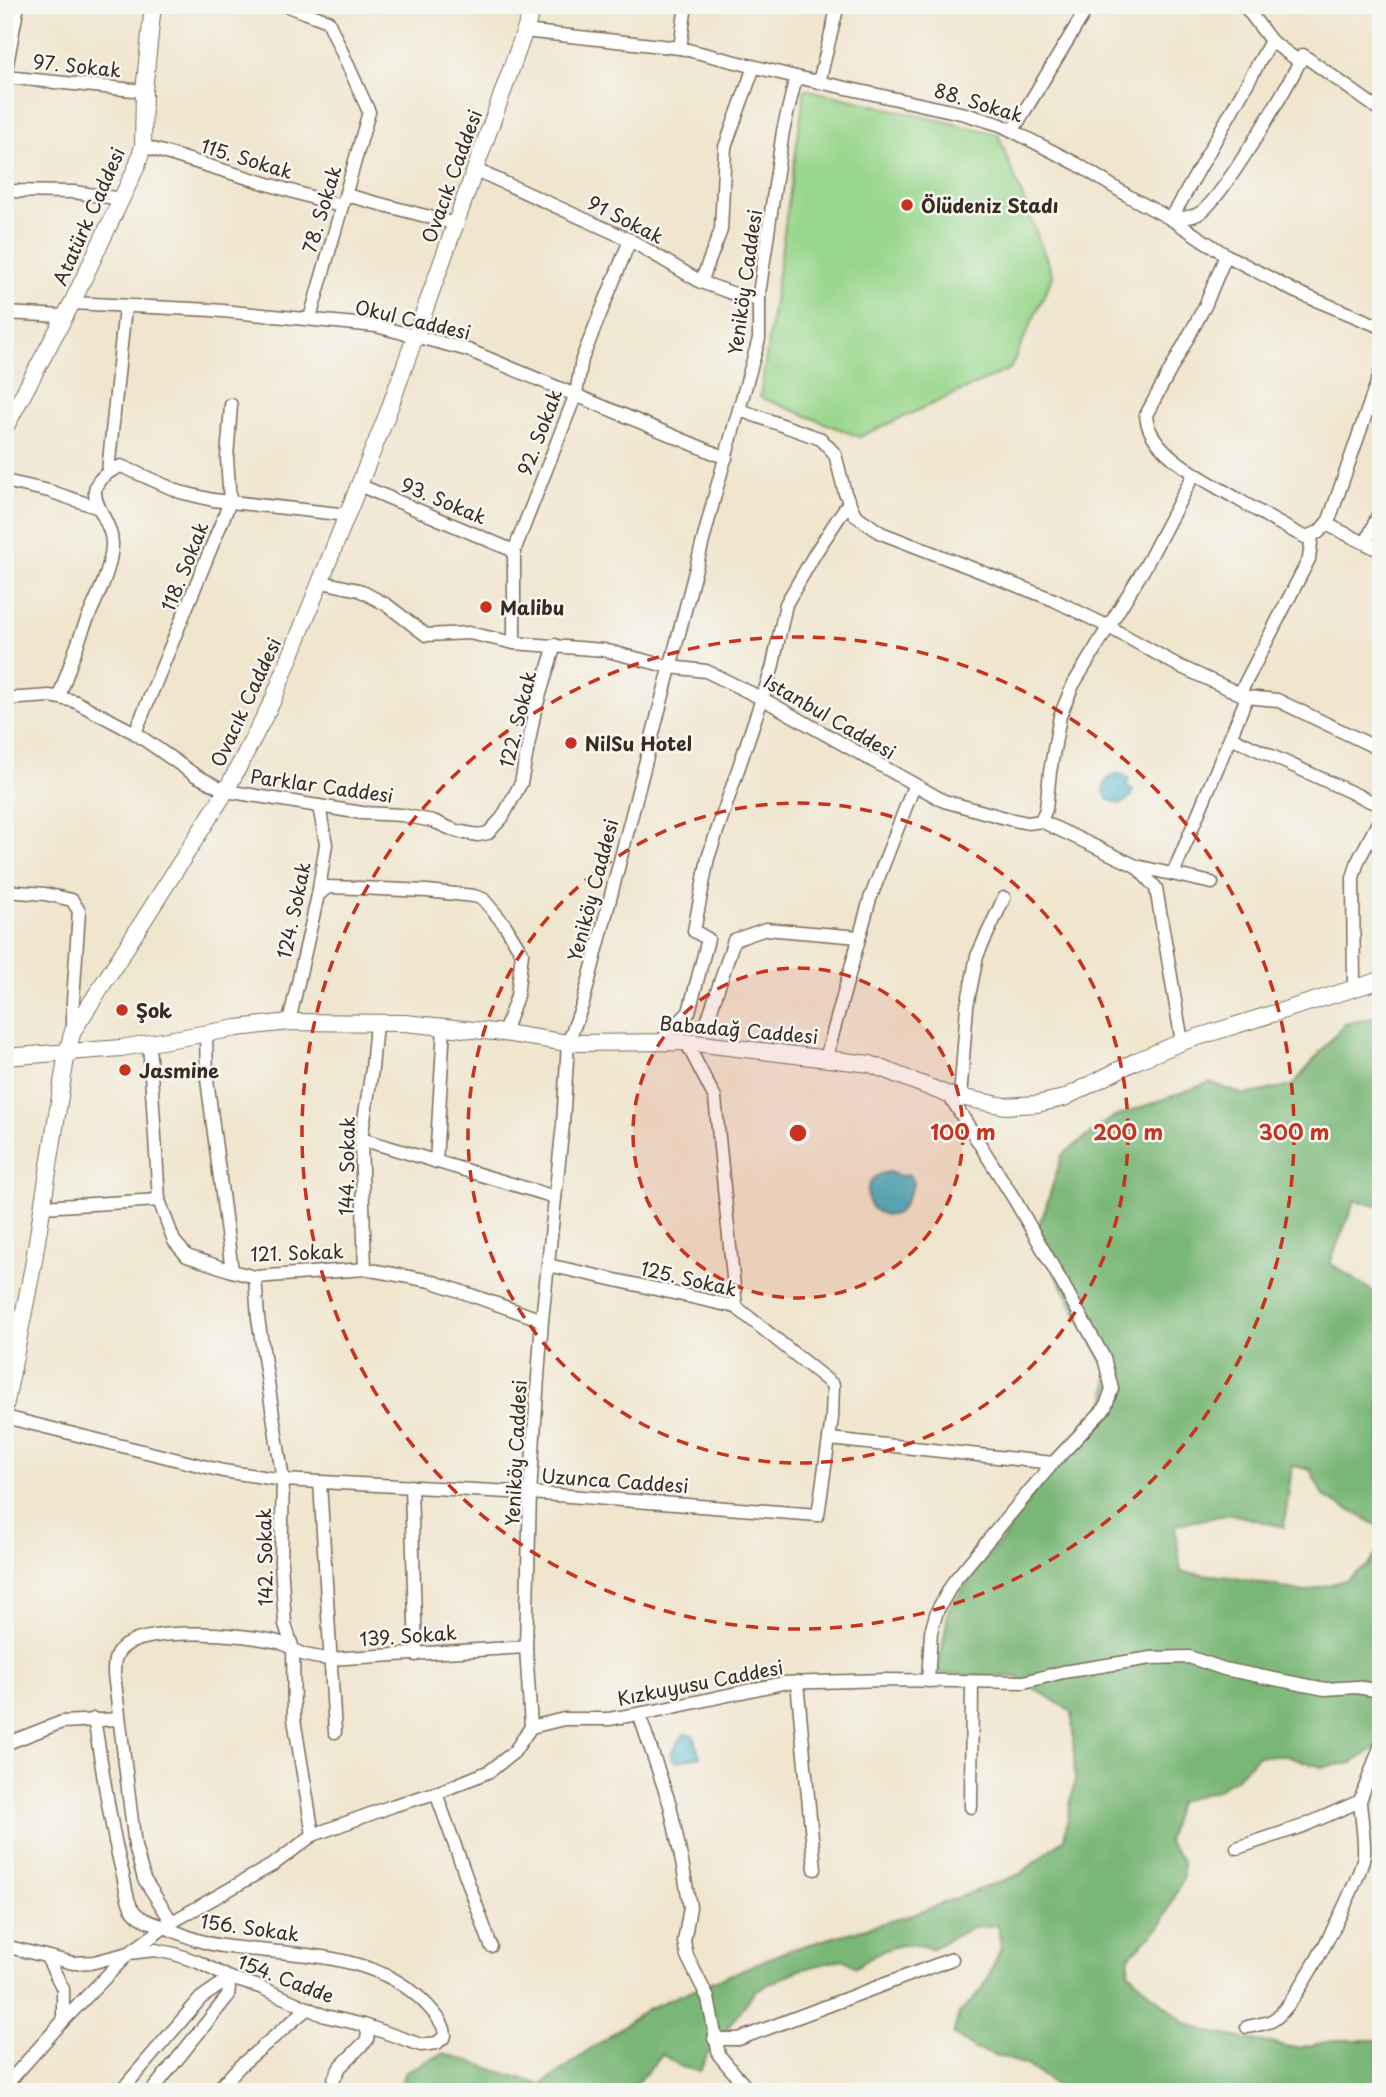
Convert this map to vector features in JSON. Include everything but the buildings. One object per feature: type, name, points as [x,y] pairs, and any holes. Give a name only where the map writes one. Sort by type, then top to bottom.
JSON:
[{"type":"main road","name":"Atatürk Caddesi","points":[[5,428],[68,309],[137,166],[143,146],[144,91],[153,5]]},
{"type":"main road","name":"Ovacık Caddesi","points":[[5,1407],[13,1338],[42,1207],[67,1052],[73,1031],[226,791],[273,700],[322,582],[415,336],[534,5]]},
{"type":"main road","name":"Babadağ Caddesi","points":[[5,1057],[121,1048],[289,1022],[376,1023],[504,1033],[568,1043],[686,1042],[826,1058],[870,1064],[954,1096],[1004,1106],[1037,1104],[1064,1098],[1136,1061],[1182,1042],[1381,980]]},
{"type":"street","points":[[5,76],[18,5]]},
{"type":"street","name":"78. Sokak","points":[[285,5],[328,21],[369,112],[310,318]]},
{"type":"street","points":[[680,48],[686,5]]},
{"type":"street","points":[[819,82],[838,5]]},
{"type":"street","points":[[1013,131],[1089,5]]},
{"type":"street","points":[[1244,5],[1271,41],[1300,62]]},
{"type":"street","name":"88. Sokak","points":[[524,31],[680,48],[965,114],[1013,131],[1077,163],[1226,255],[1294,291],[1381,327]]},
{"type":"street","points":[[1171,219],[1271,41]]},
{"type":"street","points":[[1171,219],[1198,215],[1210,204],[1244,156],[1303,55],[1381,111]]},
{"type":"street","points":[[701,282],[721,230],[725,146],[754,67]]},
{"type":"street","name":"97. Sokak","points":[[5,76],[144,91]]},
{"type":"street","name":"Yeniköy Caddesi","points":[[531,1727],[526,1647],[530,1493],[542,1320],[563,1124],[568,1043],[583,1003],[759,339],[760,300],[783,131],[796,77]]},
{"type":"street","name":"115. Sokak","points":[[143,146],[343,201],[456,224]]},
{"type":"street","name":"91 Sokak","points":[[476,170],[630,240],[701,282],[760,300]]},
{"type":"street","points":[[5,191],[74,192],[122,199]]},
{"type":"street","name":"92. Sokak","points":[[514,643],[513,551],[576,394],[582,359],[630,240]]},
{"type":"street","points":[[1226,255],[1205,306],[1146,415],[1147,424],[1168,454],[1195,474],[1283,527],[1305,537],[1319,533],[1326,524],[1381,371]]},
{"type":"street","points":[[108,471],[125,307]]},
{"type":"street","name":"Okul Caddesi","points":[[5,313],[125,307],[212,310],[376,326],[468,350],[726,458]]},
{"type":"street","name":"118. Sokak","points":[[135,733],[230,502],[227,458],[231,405]]},
{"type":"street","points":[[740,410],[821,439],[835,454],[855,515],[881,533],[1054,600],[1179,666],[1244,695],[1277,700],[1381,750]]},
{"type":"street","points":[[58,698],[110,565],[112,542],[95,493],[99,479],[108,471],[121,466],[180,492],[230,502],[348,514]]},
{"type":"street","points":[[1041,821],[1046,809],[1060,716],[1073,685],[1145,567],[1195,474]]},
{"type":"street","points":[[5,481],[49,491],[99,508]]},
{"type":"street","name":"93. Sokak","points":[[359,485],[513,551]]},
{"type":"street","points":[[660,1042],[689,1012],[708,939],[694,931],[708,858],[763,699],[786,604],[849,502]]},
{"type":"street","points":[[1366,543],[1376,531],[1381,508]]},
{"type":"street","points":[[1326,524],[1381,551]]},
{"type":"street","points":[[1173,874],[1230,737],[1244,695],[1309,559],[1312,535]]},
{"type":"street","name":"Istanbul Caddesi","points":[[322,582],[359,590],[387,606],[426,635],[469,633],[514,643],[604,650],[670,667],[706,671],[763,699],[944,801],[1028,823],[1041,821],[1136,866],[1156,888],[1182,1042]]},
{"type":"street","name":"122. Sokak","points":[[488,833],[502,818],[521,782],[536,710],[555,645]]},
{"type":"street","name":"Parklar Caddesi","points":[[5,699],[50,696],[74,701],[135,733],[195,775],[226,791],[362,814],[402,815],[433,821],[456,831],[478,835],[488,833]]},
{"type":"street","points":[[1230,737],[1381,806]]},
{"type":"street","points":[[826,1058],[870,899],[914,786]]},
{"type":"street","name":"124. Sokak","points":[[289,1022],[318,895],[326,844],[319,806]]},
{"type":"street","points":[[1354,989],[1353,878],[1358,861],[1381,817]]},
{"type":"street","points":[[1136,866],[1212,883]]},
{"type":"street","points":[[318,895],[328,887],[427,891],[483,899],[505,925],[522,953],[517,996],[504,1033]]},
{"type":"street","points":[[5,891],[45,894],[72,900],[79,911],[73,1031]]},
{"type":"street","points":[[928,1681],[931,1632],[937,1611],[954,1581],[1053,1463],[1105,1408],[1112,1389],[1104,1358],[954,1096],[977,956],[1004,898]]},
{"type":"street","points":[[708,1019],[734,940],[766,929],[859,937]]},
{"type":"street","name":"144. Sokak","points":[[365,1269],[362,1139],[376,1023]]},
{"type":"street","points":[[436,1162],[444,1027]]},
{"type":"street","points":[[206,1034],[207,1079],[232,1271]]},
{"type":"street","points":[[686,1042],[715,1098],[736,1307]]},
{"type":"street","name":"121. Sokak","points":[[149,1043],[159,1200],[174,1241],[187,1256],[255,1277],[365,1269],[431,1281],[542,1320]]},
{"type":"street","points":[[362,1139],[555,1197]]},
{"type":"street","points":[[42,1207],[159,1200]]},
{"type":"street","name":"125. Sokak","points":[[548,1265],[736,1307],[833,1385],[830,1439],[818,1515]]},
{"type":"street","name":"142. Sokak","points":[[255,1277],[283,1480],[281,1562],[285,1624],[293,1649],[294,1719],[313,1835]]},
{"type":"street","name":"Uzunca Caddesi","points":[[5,1417],[223,1471],[283,1480],[530,1493],[818,1515]]},
{"type":"street","points":[[830,1439],[1053,1463]]},
{"type":"street","points":[[320,1482],[335,1732]]},
{"type":"street","points":[[411,1486],[416,1655]]},
{"type":"street","name":"139. Sokak","points":[[119,1719],[115,1657],[122,1647],[138,1638],[157,1635],[216,1635],[281,1643],[303,1654],[329,1659],[526,1647]]},
{"type":"street","name":"Kızkuyusu Caddesi","points":[[531,1727],[564,1719],[609,1719],[639,1714],[797,1682],[1024,1682],[1063,1672],[1151,1658],[1189,1657],[1224,1670],[1325,1689],[1356,1687],[1381,1692]]},
{"type":"street","points":[[797,1682],[815,1868]]},
{"type":"street","points":[[971,1807],[972,1682]]},
{"type":"street","points":[[639,1714],[670,1805],[690,1907],[684,1942],[687,1956],[708,1998],[719,2055],[750,2092]]},
{"type":"street","name":"156. Sokak","points":[[94,1719],[115,1841],[132,1908],[144,1920],[168,1924],[184,1937],[220,1946],[323,1957],[366,1967],[398,1981],[421,1999],[441,2022],[445,2036],[437,2043],[421,2045],[365,2025]]},
{"type":"street","points":[[5,1744],[62,1722],[119,1719],[135,1846],[144,1880],[168,1924]]},
{"type":"street","points":[[5,2086],[129,1953],[168,1924],[274,1864],[313,1835],[436,1793],[490,1771],[514,1752],[531,1727]]},
{"type":"street","points":[[1247,2027],[1273,2020],[1292,2001],[1328,1937],[1359,1872],[1364,1856],[1360,1801],[1381,1744]]},
{"type":"street","points":[[436,1793],[491,1946]]},
{"type":"street","points":[[1237,1848],[1303,1826],[1360,1801]]},
{"type":"street","points":[[5,1946],[73,1963],[129,1953]]},
{"type":"street","name":"154. Cadde","points":[[129,1953],[155,1950],[175,1954],[325,2016],[365,2025]]},
{"type":"street","points":[[47,1957],[63,1989],[63,2021]]},
{"type":"street","points":[[714,2039],[739,2039],[952,1959]]},
{"type":"street","points":[[120,2092],[201,1998],[230,1978]]},
{"type":"street","points":[[151,2092],[228,1996],[230,1978]]},
{"type":"street","points":[[217,2090],[241,2065],[308,2008]]},
{"type":"street","points":[[334,2079],[340,2067],[367,2040],[365,2025]]},
{"type":"green space","name":"Ölüdeniz Stadı","points":[[805,89],[998,134],[1053,276],[1010,369],[859,437],[760,397]]},
{"type":"green space","points":[[1381,1016],[1381,1207],[1355,1200],[1330,1263],[1381,1297],[1381,1527],[1323,1496],[1310,1469],[1292,1466],[1284,1527],[1231,1514],[1175,1525],[1181,1572],[1231,1577],[1305,1592],[1345,1580],[1368,1565],[1381,1549],[1381,1744],[1352,1763],[1321,1767],[1286,1756],[1257,1756],[1236,1778],[1216,1790],[1178,1802],[1167,1842],[1183,1861],[1183,1879],[1161,1926],[1129,1957],[1128,1971],[1186,2023],[1209,2032],[1297,2048],[1337,2040],[1381,2040],[1381,2092],[1065,2092],[1027,2065],[975,2049],[953,2034],[959,2014],[983,1989],[1001,1948],[998,1925],[973,1927],[931,1949],[910,1945],[892,1947],[856,1967],[843,1959],[799,1970],[756,1990],[707,2055],[700,2071],[681,2067],[662,2054],[630,2092],[399,2092],[406,2071],[444,2053],[541,2085],[647,2009],[789,1950],[915,1914],[1020,1874],[1064,1839],[1075,1779],[1072,1712],[1016,1677],[938,1673],[949,1608],[1007,1534],[1053,1463],[1105,1408],[1108,1372],[1034,1233],[1044,1213],[1062,1155],[1112,1118],[1210,1082],[1243,1095],[1293,1085],[1344,1024]]},
{"type":"water","points":[[1116,774],[1129,779],[1126,785],[1133,789],[1131,797],[1121,804],[1109,800],[1104,789],[1106,782]]},
{"type":"water","points":[[888,1172],[901,1176],[909,1175],[914,1182],[905,1204],[895,1214],[889,1215],[881,1214],[872,1208],[868,1196],[872,1180]]},
{"type":"water","points":[[685,1733],[693,1735],[700,1756],[677,1762],[672,1759],[671,1753]]},
{"type":"place","name":"Ölüdeniz Stadı","points":[[907,205]]},
{"type":"place","name":"Malibu","points":[[486,607]]},
{"type":"place","name":"NilSu Hotel","points":[[571,743]]},
{"type":"place","name":"Şok","points":[[122,1010]]},
{"type":"place","name":"Jasmine","points":[[125,1070]]}]
